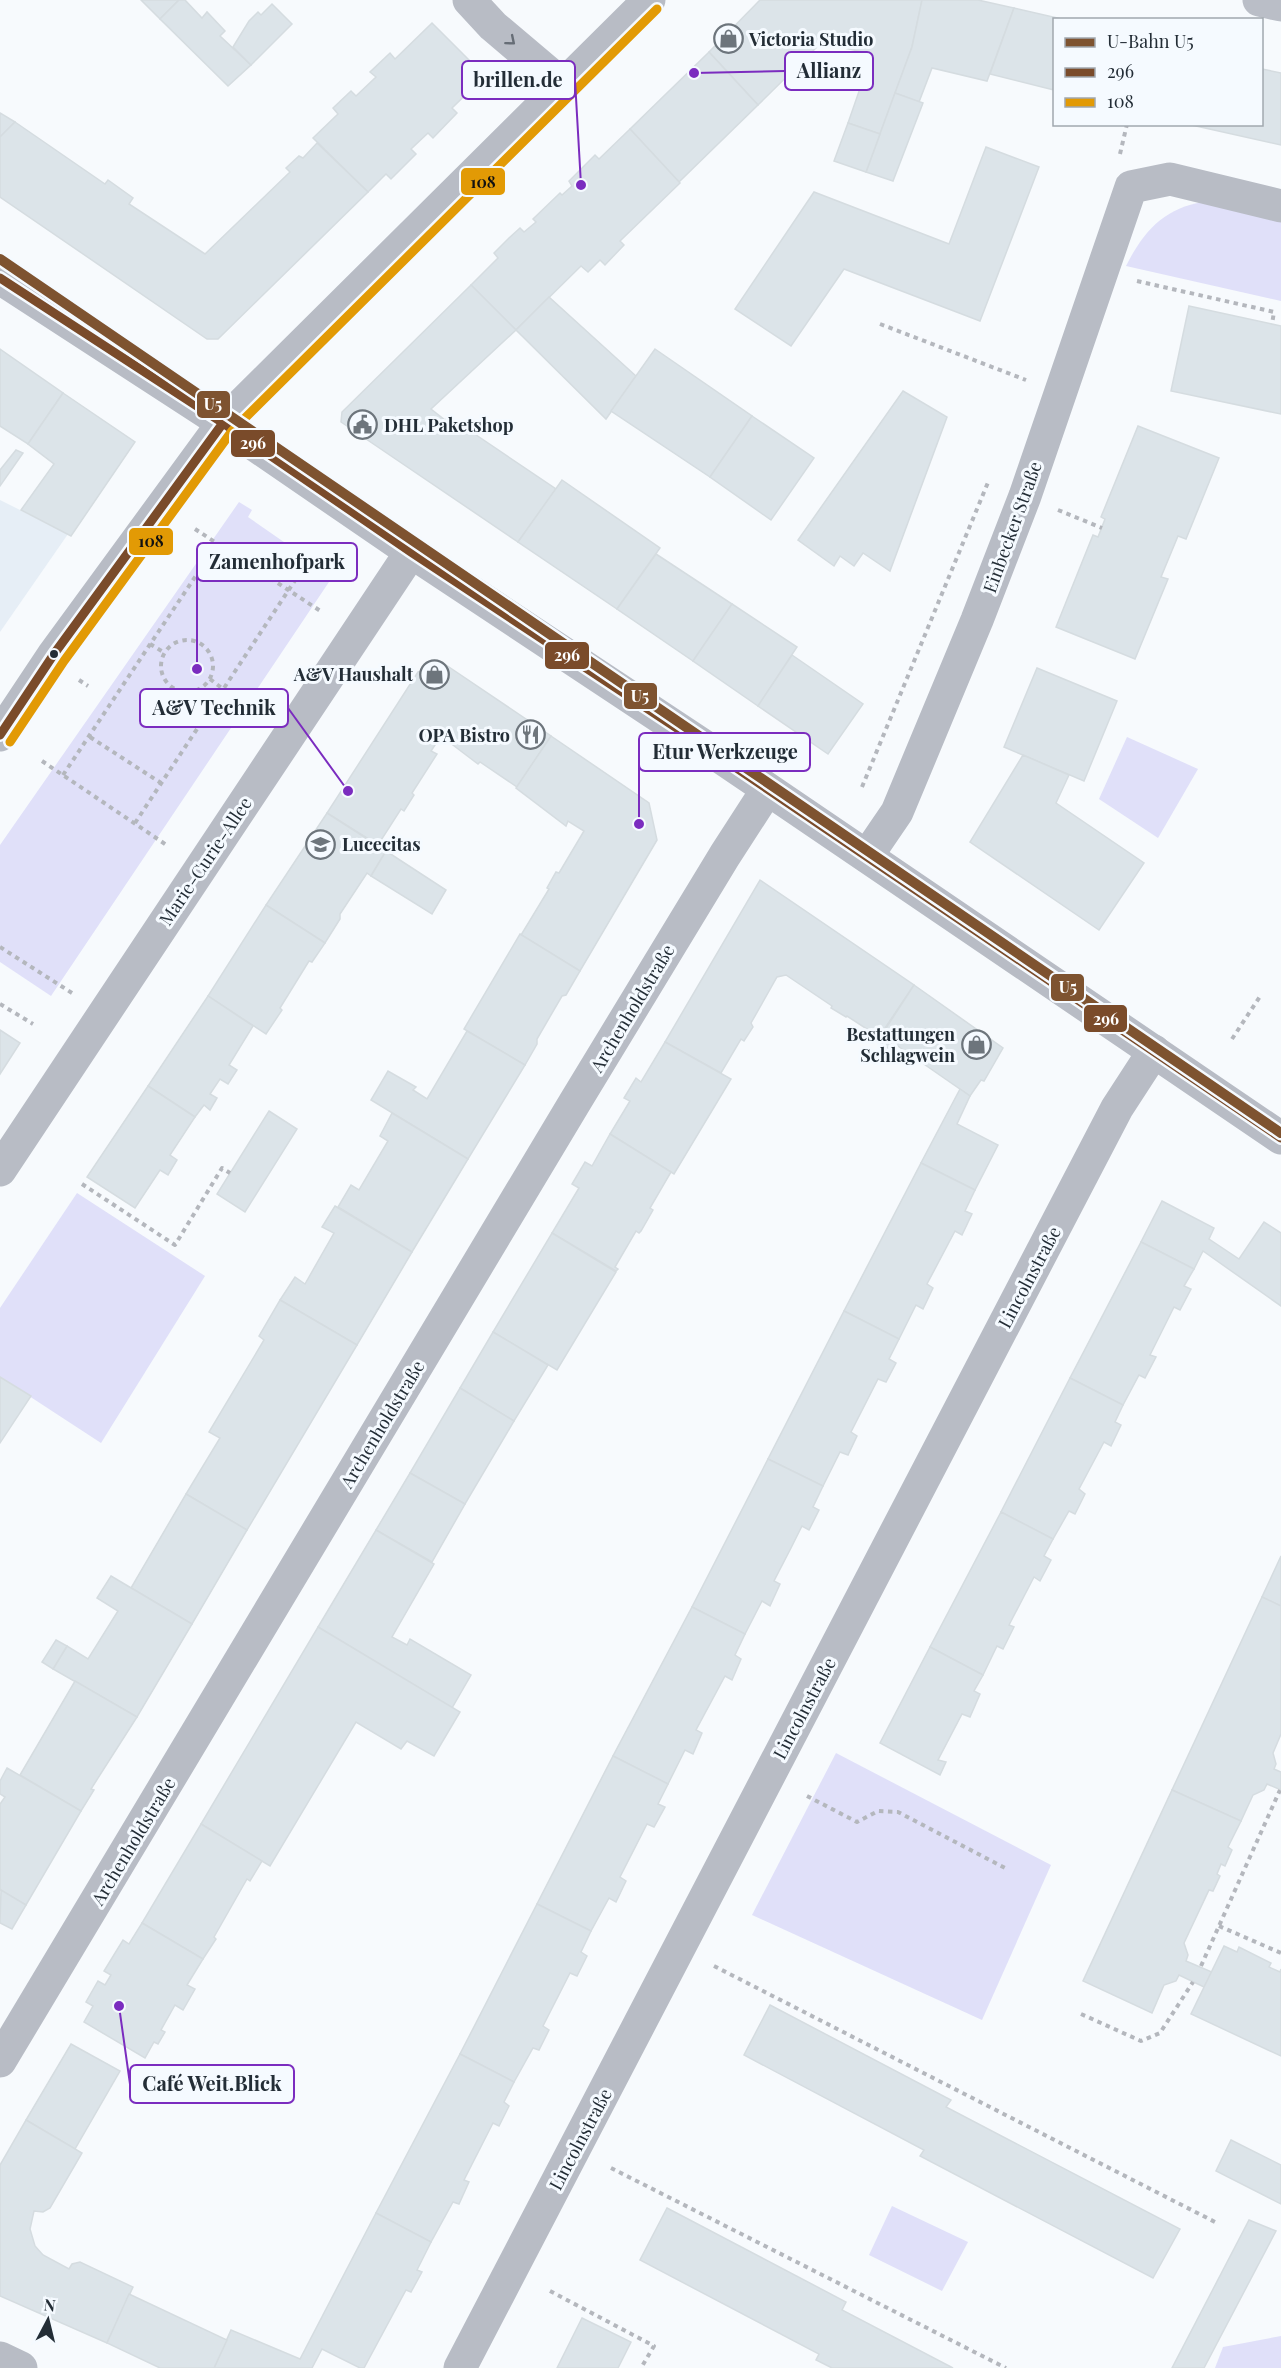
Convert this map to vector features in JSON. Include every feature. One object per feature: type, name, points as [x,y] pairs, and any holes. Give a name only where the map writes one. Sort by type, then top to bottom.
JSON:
[{"type":"main road","points":[[1259,0],[1281,5]]},
{"type":"street","points":[[469,0],[493,26],[563,85]]},
{"type":"street","points":[[2,728],[223,423],[649,0]]},
{"type":"street","name":"Einbecker Straße","points":[[867,856],[897,812],[977,620],[1025,496],[1131,187],[1170,180],[1281,206]]},
{"type":"street","points":[[0,278],[223,423],[411,552],[867,856],[1281,1138]]},
{"type":"street","name":"Marie-Curie-Allee","points":[[0,1170],[411,552]]},
{"type":"street","name":"Archenholdstraße","points":[[0,2061],[724,855],[767,790]]},
{"type":"street","name":"Lincolnstraße","points":[[460,2368],[1117,1108],[1154,1051]]},
{"type":"street","points":[[0,2358],[21,2368]]},
{"type":"path","points":[[1102,273],[1274,312],[1272,324]]},
{"type":"path","points":[[880,324],[989,367]]},
{"type":"path","points":[[195,529],[322,612]]},
{"type":"path","points":[[63,775],[216,544]]},
{"type":"path","points":[[135,823],[317,547]]},
{"type":"path","points":[[181,641],[201,644],[213,660],[213,673],[210,679],[194,692],[187,693],[174,689],[162,673],[161,666],[165,653],[181,641]]},
{"type":"path","points":[[150,644],[165,653]]},
{"type":"path","points":[[210,679],[223,689]]},
{"type":"path","points":[[90,737],[161,783]]},
{"type":"path","points":[[42,761],[168,846]]},
{"type":"path","points":[[0,947],[72,993]]},
{"type":"path","points":[[1232,1039],[1261,995]]},
{"type":"path","points":[[0,1004],[33,1024]]},
{"type":"path","points":[[82,1184],[175,1245],[222,1168],[230,1173]]},
{"type":"path","points":[[1201,1966],[1281,1790]]},
{"type":"path","points":[[807,1796],[857,1822],[878,1811],[898,1812],[1005,1868]]},
{"type":"path","points":[[1219,1926],[1281,1953]]},
{"type":"path","points":[[714,1966],[1217,2223]]},
{"type":"path","points":[[1081,2014],[1141,2041],[1160,2033],[1193,1982]]},
{"type":"path","points":[[611,2168],[1006,2368]]},
{"type":"path","points":[[550,2290],[654,2346],[642,2368]]},
{"type":"shaded area","points":[[1203,202],[1281,219],[1281,301],[1126,266],[1140,242],[1156,224],[1177,210]]},
{"type":"shaded area","points":[[0,500],[68,534],[0,632]]},
{"type":"shaded area","points":[[239,502],[252,510],[248,517],[333,576],[51,996],[0,962],[0,845]]},
{"type":"shaded area","points":[[1127,737],[1198,769],[1158,838],[1099,799]]},
{"type":"shaded area","points":[[77,1193],[205,1276],[101,1443],[0,1377],[0,1308]]},
{"type":"shaded area","points":[[836,1753],[1051,1865],[982,2020],[752,1915]]},
{"type":"shaded area","points":[[892,2206],[968,2242],[942,2291],[869,2255]]},
{"type":"shaded area","points":[[1281,2336],[1281,2368],[1215,2368],[1223,2347]]},
{"type":"building","points":[[141,0],[179,0],[160,19]]},
{"type":"building","points":[[179,0],[185,0],[202,18],[207,12],[225,31],[220,36],[251,65],[228,86],[160,19]]},
{"type":"building","points":[[760,0],[922,0],[912,47],[880,134],[848,123],[872,54],[821,43],[758,105],[709,52]]},
{"type":"building","points":[[922,0],[978,0],[1014,8],[987,81],[932,68],[919,102],[895,93],[912,47]]},
{"type":"building","points":[[272,4],[292,24],[251,65],[233,47],[249,21],[258,12],[261,15]]},
{"type":"building","points":[[1014,8],[1057,18],[1053,18],[1053,90],[990,74]]},
{"type":"building","points":[[432,23],[485,76],[452,108],[457,113],[433,138],[428,133],[411,149],[416,154],[391,179],[386,174],[368,192],[313,138],[338,114],[333,108],[351,91],[356,96],[376,77],[370,72],[390,53],[395,59]]},
{"type":"building","points":[[709,52],[758,105],[679,182],[630,129]]},
{"type":"building","points":[[1263,69],[1281,73],[1281,145],[1196,126],[1263,126]]},
{"type":"building","points":[[895,93],[923,103],[893,181],[866,172]]},
{"type":"building","points":[[0,113],[15,122],[0,137]]},
{"type":"building","points":[[15,122],[105,184],[108,180],[133,198],[129,204],[205,254],[290,172],[286,168],[299,156],[303,158],[317,143],[368,192],[218,339],[207,339],[0,197],[0,137]]},
{"type":"building","points":[[848,123],[880,134],[866,172],[834,161]]},
{"type":"building","points":[[630,129],[680,183],[620,241],[624,245],[605,265],[600,260],[588,272],[581,266],[516,330],[471,285],[498,258],[494,253],[509,238],[520,228],[524,232],[536,222],[533,219],[560,193],[562,195],[572,186],[569,181],[595,155],[599,159]]},
{"type":"building","points":[[986,147],[1039,167],[980,321],[844,269],[791,346],[735,309],[814,192],[949,244]]},
{"type":"building","points":[[471,285],[516,330],[431,409],[445,420],[448,416],[556,489],[518,542],[341,422],[342,412]]},
{"type":"building","points":[[549,297],[636,376],[606,419],[516,330]]},
{"type":"building","points":[[1189,306],[1281,326],[1281,414],[1171,391]]},
{"type":"building","points":[[0,349],[63,393],[28,444],[0,426]]},
{"type":"building","points":[[655,349],[752,416],[710,477],[611,411]]},
{"type":"building","points":[[903,391],[947,417],[890,571],[863,553],[854,566],[840,556],[834,566],[798,540]]},
{"type":"building","points":[[63,393],[135,442],[71,536],[21,510],[54,464],[28,444]]},
{"type":"building","points":[[752,416],[814,458],[771,520],[710,477]]},
{"type":"building","points":[[1138,426],[1219,458],[1186,539],[1178,536],[1161,577],[1168,579],[1135,659],[1056,627],[1093,535],[1098,537],[1105,519],[1101,517]]},
{"type":"building","points":[[16,450],[23,453],[0,486],[0,470]]},
{"type":"building","points":[[562,480],[660,548],[617,609],[518,542]]},
{"type":"building","points":[[656,554],[732,604],[693,661],[617,609]]},
{"type":"building","points":[[732,604],[797,647],[758,706],[693,661]]},
{"type":"building","points":[[792,655],[863,704],[828,754],[758,706]]},
{"type":"building","points":[[446,665],[551,736],[517,787],[480,762],[478,764],[441,736],[431,751],[437,754],[412,793],[414,795],[404,811],[401,809],[378,845],[327,813],[418,672]]},
{"type":"building","points":[[1037,668],[1117,701],[1084,781],[1004,747]]},
{"type":"building","points":[[551,736],[649,803],[657,840],[580,971],[521,935],[549,889],[547,888],[556,872],[559,873],[584,831],[568,821],[566,826],[516,788]]},
{"type":"building","points":[[1023,755],[1069,775],[1056,803],[1144,863],[1099,930],[970,842]]},
{"type":"building","points":[[327,813],[386,851],[371,876],[367,873],[340,914],[340,919],[325,943],[266,905]]},
{"type":"building","points":[[386,851],[446,890],[432,914],[371,876]]},
{"type":"building","points":[[760,880],[914,985],[879,1037],[831,1008],[832,1006],[786,975],[777,977],[751,1023],[753,1027],[744,1041],[741,1039],[721,1073],[665,1042]]},
{"type":"building","points":[[266,905],[325,943],[312,962],[309,961],[266,1034],[208,996]]},
{"type":"building","points":[[520,934],[580,971],[566,995],[562,996],[525,1065],[464,1029]]},
{"type":"building","points":[[914,985],[1003,1048],[984,1081],[981,1080],[970,1096],[892,1042],[888,1048],[877,1042]]},
{"type":"building","points":[[208,996],[253,1026],[229,1065],[237,1070],[228,1084],[220,1079],[210,1094],[217,1098],[210,1110],[204,1105],[195,1117],[148,1086]]},
{"type":"building","points":[[0,1030],[20,1043],[0,1074]]},
{"type":"building","points":[[467,1031],[525,1065],[468,1159],[371,1100],[388,1071],[416,1087],[413,1090],[427,1099]]},
{"type":"building","points":[[665,1042],[731,1079],[674,1174],[610,1134],[630,1101],[624,1098],[636,1078],[641,1082]]},
{"type":"building","points":[[148,1086],[195,1117],[170,1155],[177,1160],[168,1175],[160,1170],[135,1208],[87,1177]]},
{"type":"building","points":[[960,1089],[970,1096],[957,1124],[998,1145],[975,1190],[921,1163]]},
{"type":"building","points":[[269,1111],[297,1129],[245,1212],[217,1194]]},
{"type":"building","points":[[392,1113],[468,1159],[412,1252],[338,1207],[351,1185],[359,1190],[388,1141],[380,1136]]},
{"type":"building","points":[[610,1134],[671,1172],[650,1208],[653,1210],[641,1231],[639,1233],[636,1231],[615,1267],[618,1269],[616,1271],[552,1233],[579,1188],[572,1184],[585,1162],[592,1166]]},
{"type":"building","points":[[921,1163],[975,1190],[965,1211],[972,1214],[962,1235],[955,1231],[927,1284],[933,1288],[923,1309],[916,1305],[899,1339],[844,1311]]},
{"type":"building","points":[[1162,1201],[1214,1228],[1209,1239],[1239,1259],[1264,1222],[1281,1233],[1281,1306],[1203,1251],[1194,1269],[1141,1242]]},
{"type":"building","points":[[335,1206],[412,1252],[357,1345],[280,1300],[295,1277],[305,1284],[334,1233],[322,1227]]},
{"type":"building","points":[[552,1233],[616,1272],[557,1370],[493,1332]]},
{"type":"building","points":[[1141,1242],[1194,1269],[1184,1286],[1191,1289],[1180,1310],[1174,1307],[1150,1355],[1156,1357],[1145,1378],[1139,1375],[1123,1405],[1070,1378]]},
{"type":"building","points":[[280,1300],[357,1345],[247,1530],[186,1494],[220,1438],[209,1432],[264,1340],[259,1336]]},
{"type":"building","points":[[844,1311],[899,1339],[889,1359],[896,1363],[886,1382],[878,1379],[851,1432],[857,1436],[848,1455],[840,1452],[823,1486],[768,1459]]},
{"type":"building","points":[[493,1332],[548,1365],[514,1421],[460,1388]]},
{"type":"building","points":[[0,1377],[31,1396],[0,1443]]},
{"type":"building","points":[[1070,1378],[1123,1405],[1115,1422],[1121,1425],[1111,1446],[1104,1442],[1079,1489],[1085,1494],[1075,1514],[1069,1511],[1053,1539],[1001,1512]]},
{"type":"building","points":[[460,1388],[514,1421],[465,1504],[410,1473]]},
{"type":"building","points":[[768,1459],[823,1486],[813,1507],[819,1510],[809,1530],[802,1526],[774,1581],[780,1584],[770,1606],[762,1601],[745,1634],[692,1607]]},
{"type":"building","points":[[410,1473],[465,1504],[432,1562],[376,1530]]},
{"type":"building","points":[[186,1494],[247,1530],[192,1624],[131,1588]]},
{"type":"building","points":[[1001,1512],[1053,1539],[1044,1556],[1051,1560],[1040,1581],[1034,1577],[1009,1625],[1014,1627],[1003,1649],[997,1646],[983,1675],[930,1647]]},
{"type":"building","points":[[376,1530],[434,1564],[392,1637],[407,1645],[410,1639],[471,1675],[452,1708],[318,1627]]},
{"type":"building","points":[[1281,1556],[1281,1606],[1262,1597]]},
{"type":"building","points":[[111,1576],[192,1624],[137,1717],[53,1669],[67,1646],[88,1659],[118,1611],[97,1598]]},
{"type":"building","points":[[1262,1597],[1281,1606],[1281,1734],[1273,1753],[1276,1764],[1274,1769],[1281,1772],[1281,1790],[1267,1784],[1264,1790],[1253,1795],[1241,1821],[1172,1790]]},
{"type":"building","points":[[692,1607],[745,1634],[735,1655],[741,1659],[732,1680],[725,1676],[696,1730],[702,1733],[693,1754],[685,1750],[668,1784],[613,1756]]},
{"type":"building","points":[[318,1627],[460,1712],[434,1756],[407,1741],[401,1749],[356,1722],[270,1866],[201,1824]]},
{"type":"building","points":[[56,1640],[67,1646],[53,1669],[42,1662]]},
{"type":"building","points":[[930,1647],[983,1675],[974,1691],[980,1694],[970,1717],[962,1714],[938,1760],[946,1762],[940,1775],[880,1743]]},
{"type":"building","points":[[75,1681],[137,1717],[91,1789],[94,1790],[81,1811],[20,1775]]},
{"type":"building","points":[[613,1756],[668,1784],[658,1804],[665,1807],[654,1827],[647,1824],[620,1877],[626,1881],[616,1902],[609,1898],[591,1931],[537,1904]]},
{"type":"building","points":[[7,1768],[81,1811],[26,1905],[0,1890],[0,1804],[5,1797],[0,1794],[0,1781]]},
{"type":"building","points":[[1172,1790],[1241,1821],[1228,1847],[1232,1850],[1225,1866],[1221,1864],[1217,1874],[1220,1876],[1213,1891],[1209,1890],[1184,1943],[1188,1955],[1186,1961],[1212,1972],[1204,1987],[1179,1975],[1176,1981],[1164,1985],[1152,2013],[1083,1981]]},
{"type":"building","points":[[201,1824],[262,1861],[250,1881],[247,1879],[203,1959],[142,1923]]},
{"type":"building","points":[[1,1890],[26,1905],[12,1929],[0,1923]]},
{"type":"building","points":[[537,1904],[591,1931],[581,1952],[587,1956],[577,1976],[570,1973],[543,2026],[549,2030],[539,2050],[533,2048],[514,2082],[460,2054]]},
{"type":"building","points":[[142,1923],[203,1959],[187,1985],[195,1989],[183,2010],[175,2005],[161,2030],[165,2032],[158,2044],[154,2042],[145,2058],[84,2022],[93,2006],[86,2002],[98,1981],[105,1985],[111,1975],[104,1971],[123,1940],[129,1944]]},
{"type":"building","points":[[1224,1946],[1237,1952],[1239,1947],[1271,1963],[1269,1967],[1280,1972],[1281,1969],[1281,2056],[1191,2014]]},
{"type":"building","points":[[770,2005],[951,2100],[946,2107],[1180,2229],[1153,2278],[920,2156],[924,2150],[744,2055]]},
{"type":"building","points":[[71,2044],[120,2071],[75,2149],[26,2120]]},
{"type":"building","points":[[460,2054],[514,2082],[504,2102],[509,2106],[499,2126],[493,2123],[464,2180],[469,2182],[459,2204],[453,2202],[431,2242],[376,2213]]},
{"type":"building","points":[[26,2120],[82,2153],[50,2208],[43,2212],[34,2211],[30,2229],[35,2246],[43,2255],[69,2269],[72,2264],[80,2262],[133,2287],[107,2343],[0,2296],[0,2165]]},
{"type":"building","points":[[1231,2140],[1281,2165],[1281,2204],[1216,2171]]},
{"type":"building","points":[[667,2208],[846,2302],[842,2310],[953,2368],[832,2368],[816,2360],[819,2354],[640,2260]]},
{"type":"building","points":[[376,2213],[431,2242],[417,2270],[422,2272],[411,2292],[406,2290],[364,2368],[322,2349],[312,2368],[214,2368],[231,2330],[300,2359]]},
{"type":"building","points":[[1249,2220],[1276,2231],[1204,2368],[1172,2368]]},
{"type":"building","points":[[129,2294],[227,2340],[214,2368],[160,2368],[107,2343]]},
{"type":"building","points":[[582,2318],[631,2342],[618,2368],[557,2368]]},
{"type":"metro line","name":"U5","points":[[0,259],[1281,1133]]},
{"type":"transit line","name":"108","points":[[10,742],[64,661],[232,431],[657,9]]},
{"type":"transit line","name":"296","points":[[0,278],[223,423],[1281,1138]]},
{"type":"transit line","name":"296","points":[[0,735],[54,654],[223,423]]},
{"type":"place","name":"Victoria Studio","points":[[728,39]]},
{"type":"place","name":"Allianz","points":[[694,73]]},
{"type":"place","name":"brillen.de","points":[[581,185]]},
{"type":"place","name":"DHL Paketshop","points":[[363,425]]},
{"type":"place","name":"Zamenhofpark","points":[[197,669]]},
{"type":"place","name":"A&V Haushalt","points":[[434,674]]},
{"type":"place","name":"OPA Bistro","points":[[531,735]]},
{"type":"place","name":"A&V Technik","points":[[348,791]]},
{"type":"place","name":"Etur Werkzeuge","points":[[639,824]]},
{"type":"place","name":"Lucecitas","points":[[321,844]]},
{"type":"place","name":"Bestattungen Schlagwein","points":[[976,1044]]},
{"type":"place","name":"Café Weit.Blick","points":[[119,2006]]}]
